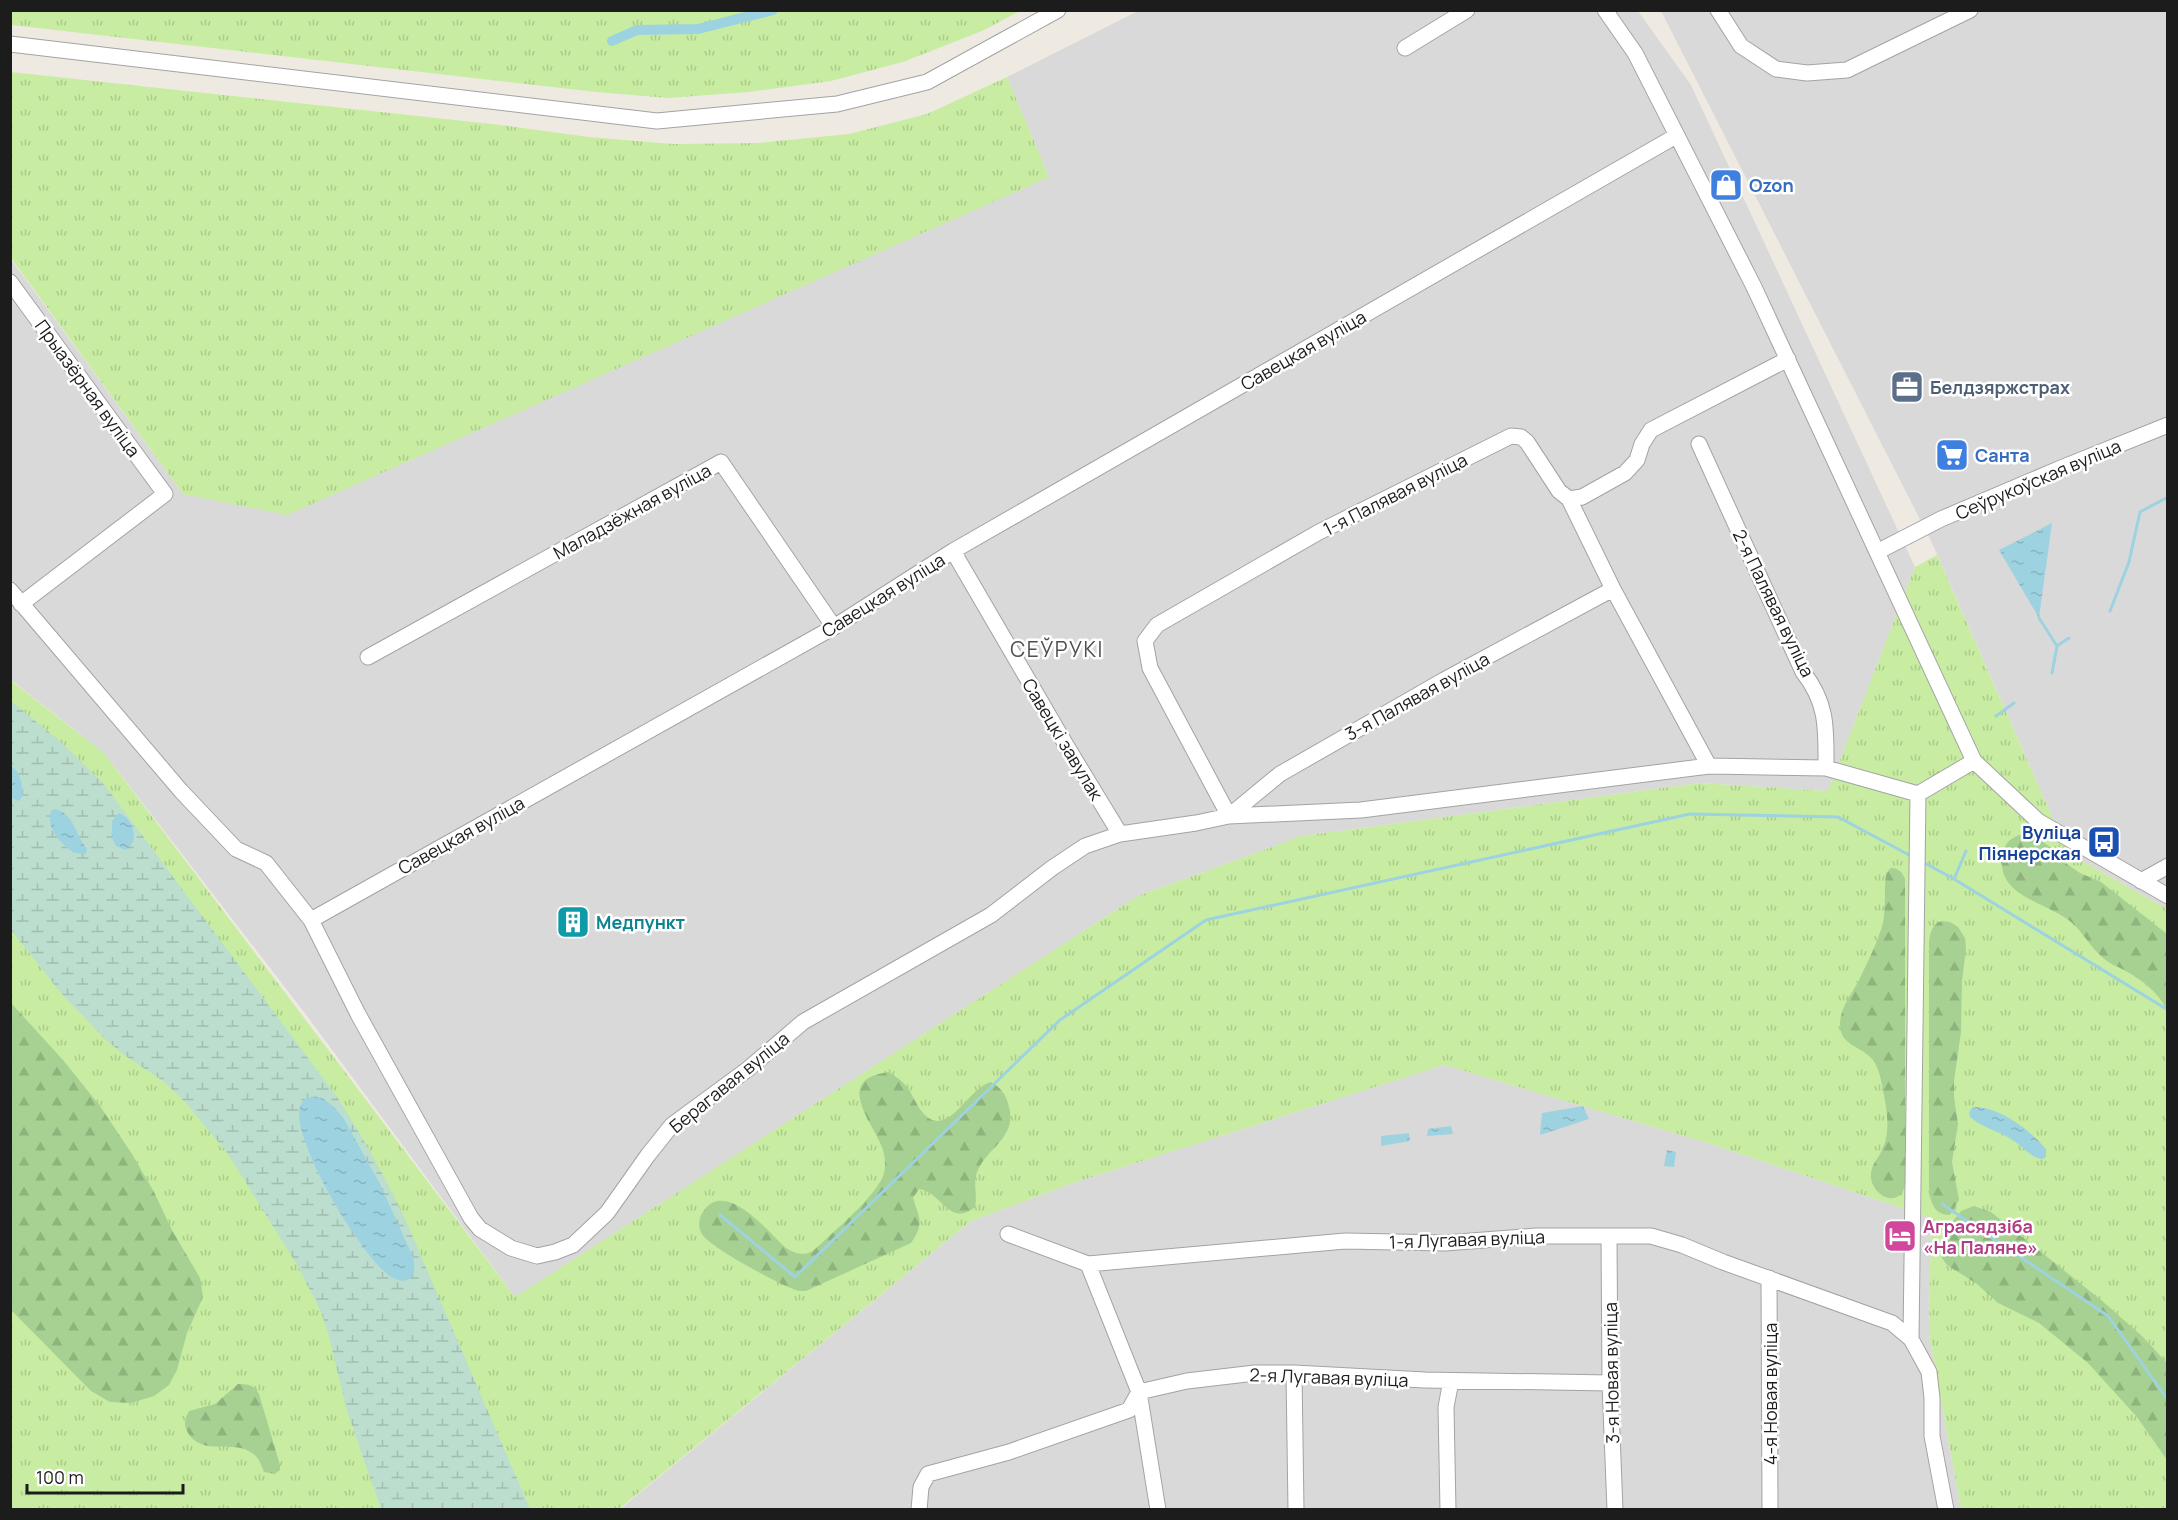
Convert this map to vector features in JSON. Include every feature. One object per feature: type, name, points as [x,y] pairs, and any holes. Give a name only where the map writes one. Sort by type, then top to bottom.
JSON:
[{"type":"street","points":[[10,44],[657,121],[837,104],[927,82],[1058,10]]},
{"type":"street","points":[[1405,48],[1467,10]]},
{"type":"street","points":[[1605,10],[1635,53],[1754,287],[1974,761],[2038,821],[2168,896]]},
{"type":"street","points":[[1718,10],[1740,46],[1776,69],[1807,73],[1846,69],[1970,10]]},
{"type":"street","name":"Савецкая вуліца","points":[[311,920],[834,627],[953,551],[1676,136]]},
{"type":"street","name":"Прыазёрная вуліца","points":[[10,282],[165,494],[21,604]]},
{"type":"street","points":[[1569,499],[1582,497],[1625,472],[1637,460],[1642,444],[1651,430],[1788,359]]},
{"type":"street","name":"Сеўрукоўская вуліца","points":[[1877,552],[1941,519],[2168,425]]},
{"type":"street","name":"1-я Палявая вуліца","points":[[1229,816],[1150,668],[1145,641],[1157,625],[1319,532],[1511,436],[1521,437],[1527,442],[1559,490],[1569,499],[1613,589],[1709,766]]},
{"type":"street","name":"2-я Палявая вуліца","points":[[1699,444],[1803,672],[1815,686],[1826,721],[1826,768]]},
{"type":"street","name":"Маладзёжная вуліца","points":[[368,657],[721,462],[834,627]]},
{"type":"street","name":"Савецкі завулак","points":[[953,551],[1120,834]]},
{"type":"street","name":"3-я Палявая вуліца","points":[[1229,816],[1280,774],[1444,680],[1613,589]]},
{"type":"street","points":[[10,590],[181,791],[236,849],[266,863],[311,920]]},
{"type":"street","points":[[1946,1509],[1932,1436],[1929,1372],[1911,1339],[1918,795],[1974,761]]},
{"type":"street","name":"Берагавая вуліца","points":[[311,920],[358,1014],[471,1218],[480,1229],[512,1248],[537,1256],[573,1245],[583,1238],[607,1213],[672,1125],[748,1069],[803,1022],[991,915],[1085,846],[1120,834],[1229,816],[1361,810],[1709,766],[1826,768],[1918,795]]},
{"type":"street","points":[[2141,881],[2168,866]]},
{"type":"street","name":"1-я Лугавая вуліца","points":[[1008,1234],[1088,1264],[1346,1241],[1445,1243],[1536,1236],[1651,1236],[1682,1245],[1892,1323],[1911,1339]]},
{"type":"street","name":"3-я Новая вуліца","points":[[1609,1236],[1610,1383],[1615,1509]]},
{"type":"street","points":[[1088,1264],[1139,1392],[1158,1509]]},
{"type":"street","name":"4-я Новая вуліца","points":[[1769,1278],[1770,1509]]},
{"type":"street","name":"2-я Лугавая вуліца","points":[[1139,1392],[1187,1381],[1255,1373],[1451,1381],[1610,1383]]},
{"type":"street","points":[[1294,1373],[1296,1509]]},
{"type":"street","points":[[1448,1509],[1446,1407],[1451,1381]]},
{"type":"street","points":[[919,1509],[921,1487],[928,1474],[1010,1452],[1129,1410],[1139,1392]]},
{"type":"shaded area","points":[[1138,11],[1638,11],[1691,85],[1915,567],[1828,791],[1700,783],[1302,836],[1138,896],[515,1297],[307,1016],[104,753],[11,680],[10,258],[183,494],[1049,177],[1007,77]]},
{"type":"shaded area","points":[[1661,11],[2167,11],[2167,909],[2068,853],[1932,543]]},
{"type":"shaded area","points":[[1444,1065],[1708,1143],[1931,1218],[1929,1334],[1961,1509],[619,1510],[971,1221],[1073,1183]]},
{"type":"green space","points":[[11,10],[1020,11],[982,31],[903,62],[831,81],[749,92],[668,98],[596,92],[11,25]]},
{"type":"green space","points":[[11,72],[501,125],[589,137],[673,144],[758,143],[849,134],[927,114],[1007,77],[1049,177],[287,515],[183,494],[11,258]]},
{"type":"green space","points":[[1937,555],[2068,853],[2167,909],[2167,1509],[1961,1509],[1929,1334],[1931,1218],[1708,1143],[1444,1065],[1073,1183],[971,1221],[619,1509],[11,1509],[10,680],[104,753],[515,1297],[1138,896],[1302,836],[1700,783],[1828,791],[1915,567]]},
{"type":"green space","points":[[10,700],[61,742],[104,784],[337,1097],[374,1158],[406,1221],[530,1509],[381,1509],[347,1411],[321,1312],[297,1265],[243,1178],[225,1150],[184,1101],[163,1081],[124,1055],[105,1039],[61,993],[11,930]]},
{"type":"green space","points":[[2024,833],[2039,839],[2053,849],[2064,862],[2080,873],[2101,882],[2167,934],[2167,1010],[2154,992],[2143,982],[2101,956],[2072,923],[2013,888],[2002,867],[2003,853],[2010,840]]},
{"type":"green space","points":[[1891,868],[1900,871],[1905,879],[1905,1184],[1898,1197],[1892,1198],[1876,1190],[1871,1177],[1887,1132],[1886,1105],[1879,1074],[1871,1058],[1846,1040],[1840,1024],[1844,1006],[1860,978],[1881,930],[1884,917],[1886,873]]},
{"type":"green space","points":[[1942,921],[1950,922],[1958,927],[1965,938],[1966,949],[1962,981],[1961,1032],[1954,1081],[1958,1124],[1952,1162],[1959,1200],[1950,1215],[1937,1211],[1929,1191],[1929,941],[1934,926]]},
{"type":"green space","points":[[11,1003],[63,1060],[100,1106],[132,1154],[200,1278],[203,1297],[187,1333],[177,1370],[169,1385],[154,1396],[131,1403],[110,1402],[91,1391],[11,1310]]},
{"type":"green space","points":[[888,1072],[907,1087],[919,1108],[932,1120],[938,1121],[952,1115],[977,1090],[991,1082],[1005,1095],[1009,1107],[1009,1126],[978,1170],[975,1179],[975,1207],[966,1212],[952,1211],[927,1191],[919,1189],[913,1198],[919,1216],[919,1225],[911,1243],[806,1291],[795,1290],[759,1272],[707,1240],[700,1231],[700,1218],[705,1209],[714,1202],[725,1201],[748,1212],[786,1248],[803,1254],[813,1251],[864,1202],[880,1182],[884,1173],[883,1150],[866,1116],[859,1093],[862,1084],[871,1077]]},
{"type":"green space","points":[[1974,1206],[1991,1212],[2101,1300],[2142,1336],[2167,1363],[2167,1460],[2137,1417],[2088,1363],[2039,1323],[1998,1303],[1977,1284],[1947,1265],[1940,1249],[1943,1234],[1961,1211]]},
{"type":"green space","points":[[238,1384],[251,1386],[259,1394],[280,1465],[280,1470],[275,1474],[264,1472],[260,1461],[244,1449],[202,1444],[194,1440],[186,1430],[185,1422],[189,1411],[215,1404]]},
{"type":"water","points":[[2052,523],[2039,618],[1999,550]]},
{"type":"water","points":[[11,766],[19,775],[21,783],[23,795],[19,801],[11,798]]},
{"type":"water","points":[[55,809],[61,811],[70,820],[86,847],[86,854],[74,853],[55,835],[50,817],[51,811]]},
{"type":"water","points":[[119,813],[128,820],[134,836],[133,842],[125,850],[116,846],[112,838],[112,821]]},
{"type":"water","points":[[314,1096],[324,1099],[344,1119],[380,1184],[413,1257],[414,1268],[409,1279],[405,1281],[393,1278],[380,1267],[348,1225],[317,1171],[300,1123],[300,1107],[304,1099]]},
{"type":"water","points":[[1583,1106],[1589,1119],[1540,1135],[1542,1113]]},
{"type":"water","points":[[1976,1107],[1995,1111],[2014,1121],[2046,1149],[2046,1157],[2043,1159],[2035,1157],[2009,1138],[1975,1121],[1970,1117],[1969,1112]]},
{"type":"water","points":[[1451,1126],[1453,1134],[1427,1136],[1428,1129]]},
{"type":"water","points":[[1409,1133],[1410,1141],[1381,1146],[1381,1136]]},
{"type":"water","points":[[1667,1150],[1676,1152],[1674,1167],[1664,1166]]},
{"type":"waterway","points":[[612,41],[637,30],[698,29],[773,10]]},
{"type":"waterway","points":[[2110,611],[2129,562],[2140,512],[2168,497]]},
{"type":"waterway","points":[[2039,618],[2057,646],[2052,673]]},
{"type":"waterway","points":[[2057,646],[2069,638]]},
{"type":"waterway","points":[[1996,716],[2014,703]]},
{"type":"waterway","points":[[720,1215],[795,1277],[1060,1020],[1206,920],[1690,814],[1838,817],[1911,856]]},
{"type":"waterway","points":[[1954,879],[1966,851]]},
{"type":"waterway","points":[[1923,862],[2168,1010]]},
{"type":"waterway","points":[[1942,1204],[2108,1316],[2168,1400]]},
{"type":"place","name":"Ozon","points":[[1726,185]]},
{"type":"place","name":"Белдзяржстрах","points":[[1907,387]]},
{"type":"place","name":"Санта","points":[[1952,455]]},
{"type":"place","name":"Вуліца Піянерская","points":[[2104,842]]},
{"type":"place","name":"Медпункт","points":[[573,922]]},
{"type":"place","name":"Аграсядзіба «На Паляне»","points":[[1900,1236]]},
{"type":"district","name":"СЕЎРУКІ","points":[[1057,649]]}]
